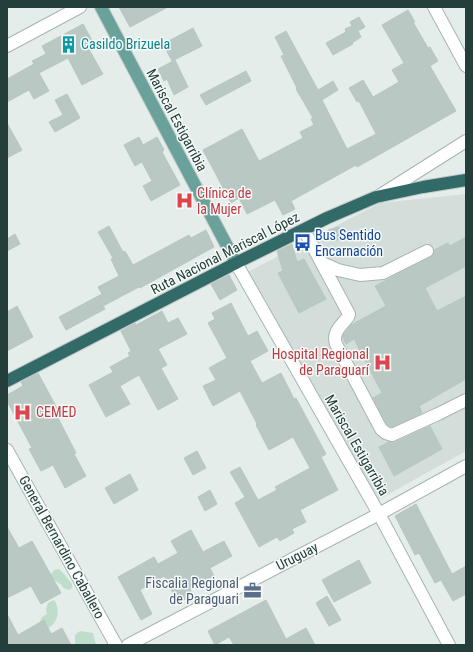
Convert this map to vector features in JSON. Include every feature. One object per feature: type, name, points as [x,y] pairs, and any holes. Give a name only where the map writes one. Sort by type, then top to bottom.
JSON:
[{"type":"highway","name":"Ruta Nacional Mariscal López","points":[[7,381],[236,262],[376,198],[423,187],[466,180]]},
{"type":"main road","name":"Mariscal Estigarribia","points":[[101,7],[236,262]]},
{"type":"street","points":[[7,46],[80,7]]},
{"type":"street","points":[[434,7],[466,66]]},
{"type":"street","points":[[376,198],[466,141]]},
{"type":"street","points":[[304,230],[348,314],[348,317],[335,334],[334,338],[336,344],[381,429],[392,435],[466,400]]},
{"type":"street","points":[[322,263],[338,270],[360,275],[383,272],[427,251]]},
{"type":"street","name":"Mariscal Estigarribia","points":[[236,262],[379,514],[449,645]]},
{"type":"street","name":"General Bernardino Caballero","points":[[7,450],[116,645]]},
{"type":"street","name":"Uruguay","points":[[128,645],[379,514],[466,466]]},
{"type":"shaded area","name":"Hospital Regional de Paraguarí","points":[[466,194],[466,451],[378,500],[246,273],[380,203]]},
{"type":"green space","points":[[59,569],[72,584],[70,590],[63,588],[62,585],[51,578],[51,574],[54,570]]},
{"type":"green space","points":[[54,600],[58,612],[56,620],[46,629],[40,622],[42,617],[47,614],[46,609],[48,603]]},
{"type":"green space","points":[[80,631],[93,633],[96,645],[75,645],[75,635]]},
{"type":"building","points":[[119,7],[168,7],[130,27]]},
{"type":"building","points":[[408,10],[428,48],[430,47],[438,61],[430,66],[456,111],[357,167],[356,165],[291,201],[295,209],[283,215],[275,200],[247,214],[239,198],[231,203],[203,150],[242,129],[259,161],[303,138],[300,132],[314,125],[311,119],[313,118],[296,89],[297,88],[281,56],[284,55],[275,37],[286,31],[318,90],[333,81],[338,90],[322,100],[347,149],[376,134],[359,101],[357,102],[349,88],[363,80],[373,97],[399,82],[392,70],[404,63],[382,25]]},
{"type":"building","points":[[359,17],[365,27],[358,31],[361,37],[352,43],[353,44],[333,55],[326,43],[346,32],[345,29],[352,26],[350,22]]},
{"type":"building","points":[[83,24],[93,42],[87,46],[103,74],[82,85],[68,58],[39,73],[49,91],[34,99],[29,90],[7,102],[7,79],[34,64],[32,61],[46,54],[42,46]]},
{"type":"building","points":[[193,28],[202,46],[172,61],[163,44]]},
{"type":"building","points":[[175,60],[188,87],[174,95],[167,79],[164,81],[158,69]]},
{"type":"building","points":[[246,71],[251,81],[206,105],[200,95]]},
{"type":"building","points":[[67,94],[80,118],[55,132],[49,122],[63,115],[55,100]]},
{"type":"building","points":[[7,123],[22,150],[7,158]]},
{"type":"building","points":[[139,137],[143,145],[157,137],[164,150],[162,152],[180,185],[151,201],[143,186],[152,181],[142,162],[135,166],[124,145]]},
{"type":"building","points":[[109,226],[123,252],[125,251],[133,265],[189,235],[191,238],[206,230],[214,247],[140,288],[139,287],[103,306],[105,309],[66,330],[59,317],[102,294],[98,287],[119,276],[111,259],[113,258],[98,232]]},
{"type":"building","points":[[339,227],[342,238],[331,242],[328,230]]},
{"type":"building","points":[[15,234],[20,244],[7,251],[7,239]]},
{"type":"building","points":[[466,237],[466,266],[425,288],[437,311],[466,296],[466,379],[419,406],[422,413],[392,427],[387,424],[373,398],[382,393],[354,339],[346,344],[343,335],[351,325],[386,306],[375,286],[430,258],[433,255],[434,250],[448,243],[450,246]]},
{"type":"building","points":[[292,244],[297,262],[304,259],[326,299],[299,313],[278,273],[283,271],[277,251]]},
{"type":"building","points":[[229,275],[237,290],[220,300],[211,284]]},
{"type":"building","points":[[231,303],[248,336],[257,331],[268,351],[250,361],[262,383],[281,373],[294,399],[296,398],[326,454],[321,457],[338,490],[300,510],[306,522],[292,529],[294,533],[280,541],[277,537],[259,547],[235,503],[245,497],[230,472],[240,467],[258,500],[277,490],[275,487],[310,468],[293,437],[269,450],[240,391],[213,406],[203,386],[216,380],[209,368],[227,358],[208,323],[215,319],[212,313]]},
{"type":"building","points":[[17,306],[33,337],[7,351],[7,312]]},
{"type":"building","points":[[162,311],[168,323],[178,318],[187,334],[158,349],[167,365],[161,368],[178,399],[158,410],[139,375],[120,386],[130,404],[106,417],[89,385],[113,372],[110,367],[130,356],[128,353],[131,351],[121,331]]},
{"type":"building","points":[[38,373],[60,414],[57,416],[76,453],[74,454],[86,476],[65,488],[53,465],[41,471],[29,449],[32,448],[7,401],[7,395],[23,386],[21,382]]},
{"type":"building","points":[[430,426],[442,449],[394,476],[379,447],[389,442],[395,442]]},
{"type":"building","points":[[197,451],[206,468],[193,475],[184,458]]},
{"type":"building","points":[[130,474],[138,490],[114,504],[105,488]]},
{"type":"building","points":[[210,490],[217,504],[205,511],[198,497]]},
{"type":"building","points":[[416,504],[452,574],[466,566],[466,594],[453,601],[441,580],[435,583],[419,553],[415,555],[395,516]]},
{"type":"building","points":[[7,527],[19,548],[32,541],[61,593],[41,604],[31,586],[7,598]]},
{"type":"building","points":[[191,530],[203,552],[224,541],[232,556],[210,568],[214,576],[190,589],[193,595],[178,603],[164,576],[140,590],[152,614],[141,620],[118,577],[154,557],[158,564],[178,553],[171,541]]},
{"type":"building","points":[[359,560],[371,583],[334,602],[322,580]]},
{"type":"building","points":[[327,596],[341,620],[329,626],[316,603]]},
{"type":"building","points":[[266,600],[286,639],[306,628],[315,645],[234,645],[229,637],[215,645],[208,631]]},
{"type":"building","points":[[7,614],[18,635],[44,620],[51,634],[62,628],[71,645],[7,645]]},
{"type":"place","name":"Casildo Brizuela","points":[[68,44]]},
{"type":"place","name":"Clínica de la Mujer","points":[[184,201]]},
{"type":"place","name":"Bus Sentido Encarnación","points":[[302,243]]},
{"type":"place","name":"Hospital Regional de Paraguarí","points":[[382,362]]},
{"type":"place","name":"CEMED","points":[[23,412]]},
{"type":"place","name":"Fiscalia Regional de Paraguari","points":[[252,591]]}]
